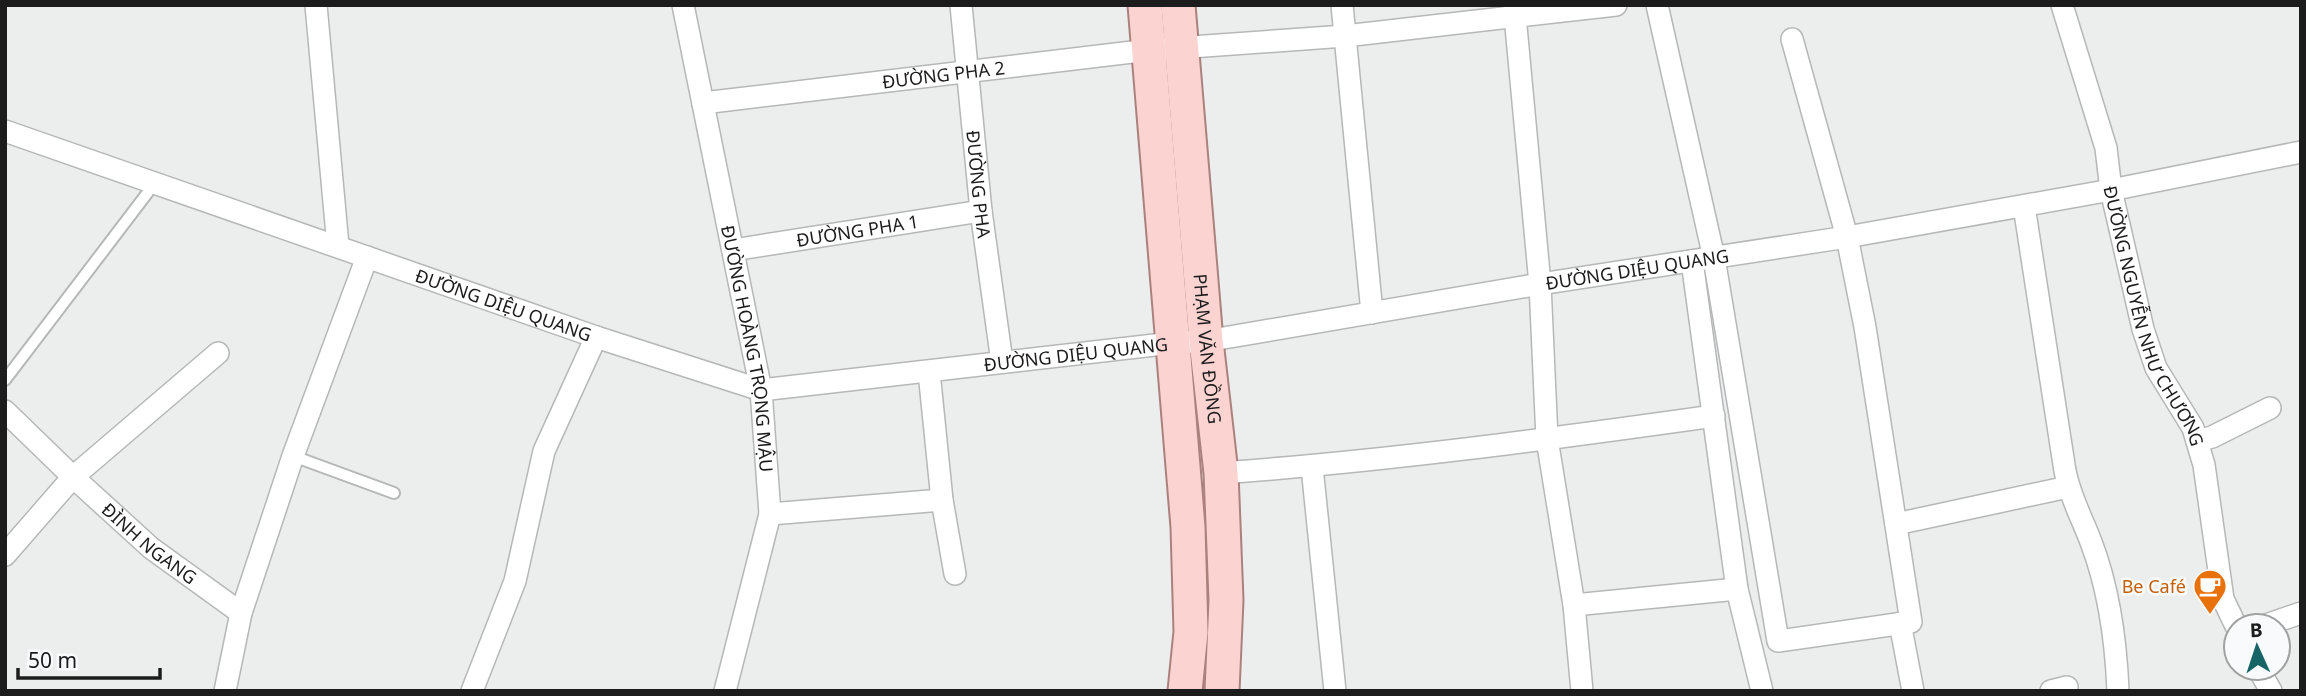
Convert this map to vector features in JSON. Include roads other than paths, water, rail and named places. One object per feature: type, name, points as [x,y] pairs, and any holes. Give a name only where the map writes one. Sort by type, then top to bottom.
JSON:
[{"type":"main road","name":"PHẠM VĂN ĐỒNG","points":[[1145,5],[1188,527],[1191,632],[1185,691]]},
{"type":"main road","name":"PHẠM VĂN ĐỒNG","points":[[1178,5],[1206,341],[1221,473],[1226,600],[1222,691]]},
{"type":"street","points":[[316,5],[338,246]]},
{"type":"street","name":"ĐƯỜNG HOÀNG TRỌNG MẬU","points":[[683,5],[761,390],[770,514],[724,691]]},
{"type":"street","name":"ĐƯỜNG PHA","points":[[961,5],[981,211],[1002,362]]},
{"type":"street","points":[[1342,5],[1372,313]]},
{"type":"street","name":"ĐƯỜNG PHA 2","points":[[703,103],[1149,50],[1345,36],[1514,11],[1616,5]]},
{"type":"street","points":[[1657,5],[1714,258],[1778,641],[1910,622],[1865,327],[1847,237],[1792,39]]},
{"type":"street","name":"ĐƯỜNG NGUYỄN NHƯ CHƯƠNG","points":[[2062,5],[2106,148],[2111,190],[2143,329],[2156,368],[2193,428],[2204,465],[2223,599],[2229,612]]},
{"type":"street","points":[[1514,11],[1540,284],[1547,439],[1574,605],[1582,691]]},
{"type":"street","name":"ĐƯỜNG DIỆU QUANG","points":[[5,131],[596,337],[761,390],[1206,341],[1540,284],[1847,237],[2111,190],[2301,152]]},
{"type":"street","points":[[2024,206],[2068,487],[2091,543],[2106,594],[2117,661],[2118,691]]},
{"type":"street","name":"ĐƯỜNG PHA 1","points":[[733,250],[981,211]]},
{"type":"street","points":[[225,691],[241,613],[293,456],[367,257]]},
{"type":"street","points":[[1692,261],[1737,589],[1762,691]]},
{"type":"street","points":[[472,691],[515,581],[544,451],[596,337]]},
{"type":"street","points":[[5,555],[73,477],[218,353]]},
{"type":"street","points":[[929,372],[954,574]]},
{"type":"street","points":[[2197,441],[2213,437],[2270,408]]},
{"type":"street","name":"ĐÌNH NGANG","points":[[5,411],[151,548],[241,613]]},
{"type":"street","points":[[1221,473],[1312,467],[1714,416]]},
{"type":"street","points":[[1312,467],[1335,691]]},
{"type":"street","points":[[1896,524],[2068,487]]},
{"type":"street","points":[[770,514],[943,500]]},
{"type":"street","points":[[1574,605],[1737,589]]},
{"type":"street","points":[[1900,623],[1913,691]]},
{"type":"lane","points":[[5,380],[155,183]]},
{"type":"lane","points":[[293,456],[394,494]]},
{"type":"place","name":"Be Café","points":[[2210,616]]}]
